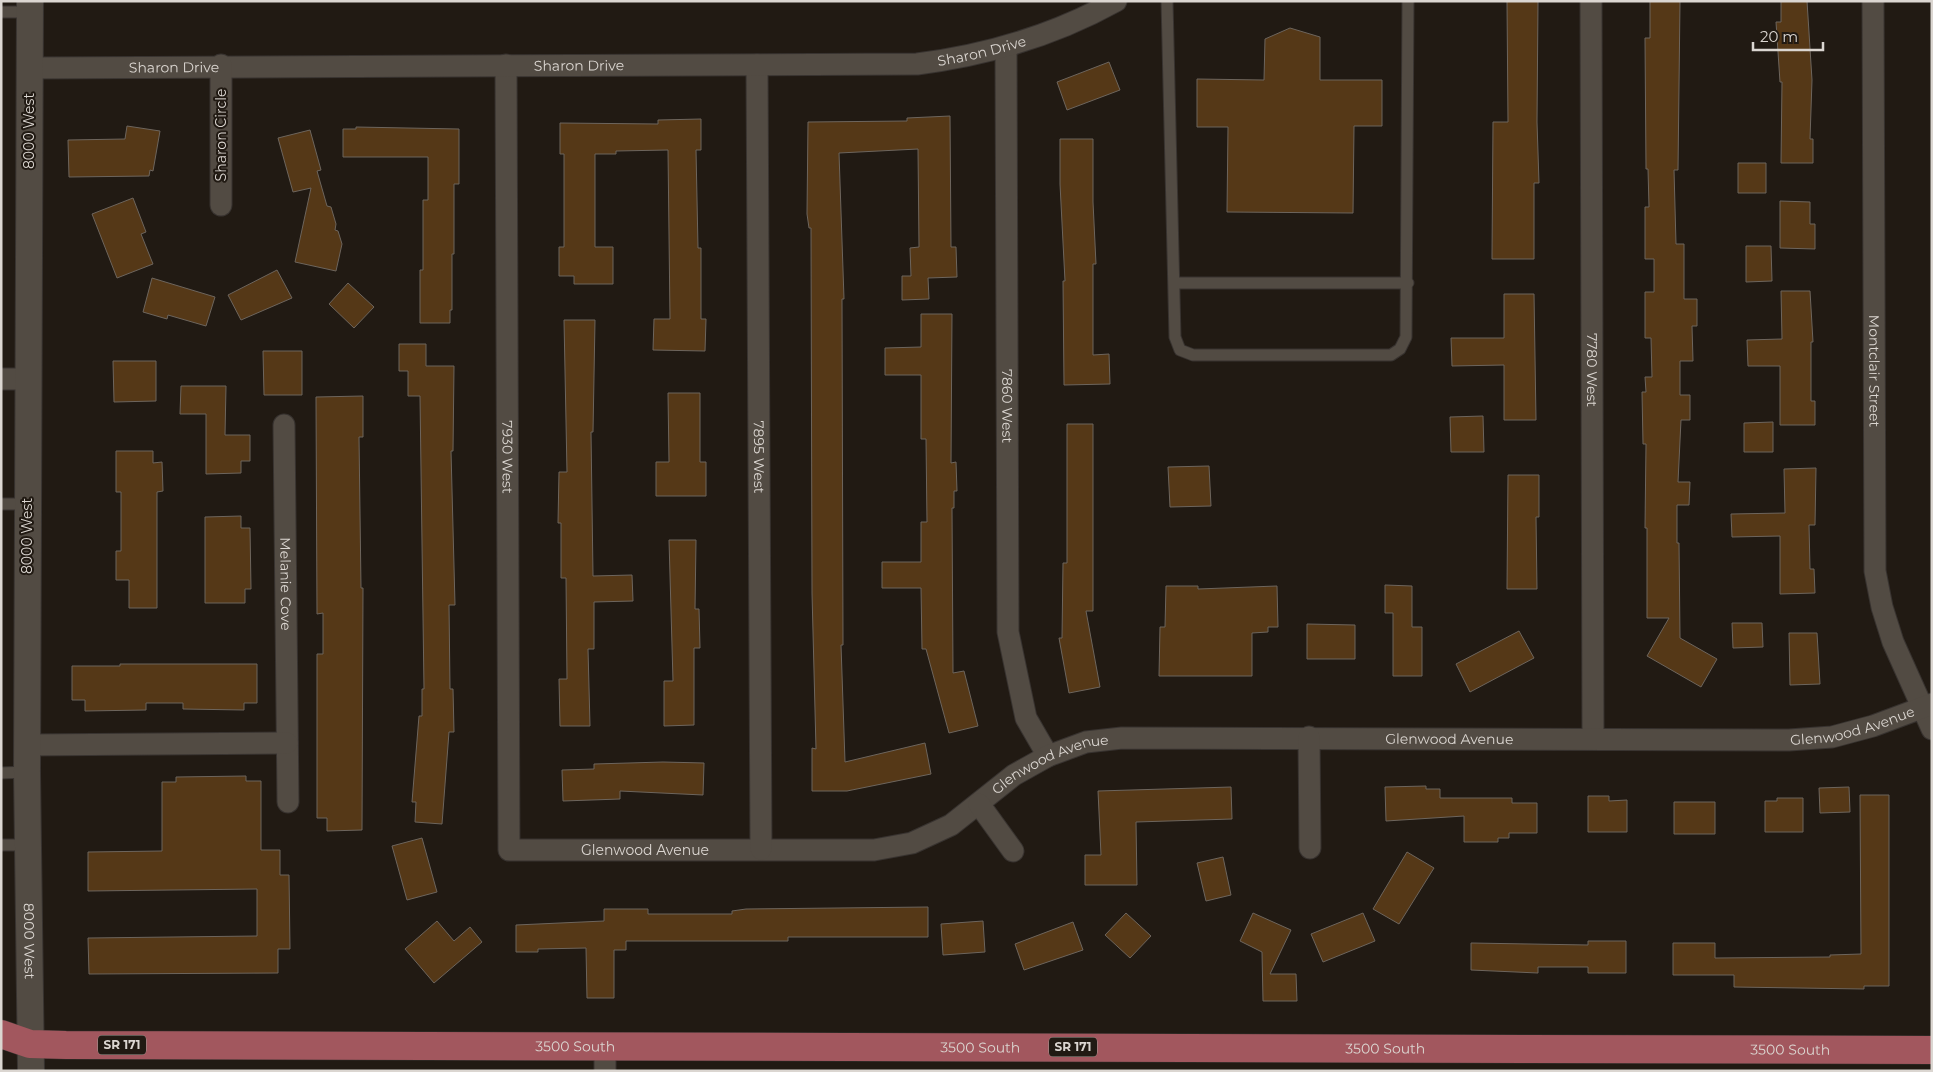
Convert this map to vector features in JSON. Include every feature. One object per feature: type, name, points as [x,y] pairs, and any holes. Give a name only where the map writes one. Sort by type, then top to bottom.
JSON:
[{"type":"main road","name":"3500 South","points":[[1,1034],[30,1044],[605,1058],[1932,1050]]},
{"type":"main road","name":"3500 South","points":[[1,1056],[30,1044]]},
{"type":"street","name":"Sharon Drive","points":[[29,68],[221,65],[917,64],[964,58],[1006,48],[1061,29],[1116,1]]},
{"type":"street","name":"7780 West","points":[[1591,1],[1593,737]]},
{"type":"street","name":"Montclair Street","points":[[1873,1],[1875,571],[1882,607],[1893,642],[1927,706],[1932,729]]},
{"type":"street","name":"8000 West","points":[[30,7],[26,745],[14,772],[28,845],[31,1071]]},
{"type":"street","name":"7860 West","points":[[1006,48],[1008,632],[1026,718],[1048,756]]},
{"type":"street","name":"Sharon Circle","points":[[221,65],[221,206]]},
{"type":"street","name":"7930 West","points":[[506,65],[509,850]]},
{"type":"street","name":"7895 West","points":[[757,65],[761,849]]},
{"type":"street","points":[[1,379],[28,379]]},
{"type":"street","name":"Melanie Cove","points":[[284,425],[288,802]]},
{"type":"street","name":"Glenwood Avenue","points":[[509,850],[874,850],[912,843],[951,825],[1014,775],[1048,756],[1086,742],[1122,738],[1593,737],[1789,740],[1832,737],[1873,726],[1927,706]]},
{"type":"street","points":[[1309,737],[1310,848]]},
{"type":"street","points":[[26,745],[287,744]]},
{"type":"street","name":"Glenwood Avenue","points":[[979,804],[1013,851]]},
{"type":"lane","points":[[1168,1],[1175,337],[1180,350],[1193,355],[1391,355],[1400,349],[1406,337],[1408,283],[1408,1]]},
{"type":"lane","points":[[1,12],[30,7]]},
{"type":"lane","points":[[1174,283],[1408,283]]},
{"type":"lane","points":[[1,504],[27,504]]},
{"type":"lane","points":[[1,845],[28,845]]},
{"type":"building","points":[[1507,1],[1538,1],[1537,122],[1539,183],[1534,183],[1534,259],[1492,259],[1493,122],[1508,122]]},
{"type":"building","points":[[1650,1],[1680,1],[1678,170],[1674,170],[1676,244],[1684,244],[1684,299],[1697,299],[1697,326],[1692,326],[1693,361],[1680,361],[1680,395],[1690,395],[1690,420],[1681,420],[1678,482],[1690,482],[1689,505],[1677,505],[1677,543],[1679,543],[1680,638],[1717,659],[1701,687],[1647,656],[1669,618],[1647,618],[1646,444],[1643,444],[1642,392],[1646,392],[1645,377],[1652,377],[1651,338],[1645,338],[1645,292],[1654,292],[1654,259],[1645,259],[1645,207],[1649,207],[1648,169],[1646,169],[1645,38],[1650,38]]},
{"type":"building","points":[[1781,1],[1807,1],[1812,80],[1810,139],[1813,139],[1813,163],[1781,163],[1782,82],[1780,82],[1776,22],[1781,22]]},
{"type":"building","points":[[1290,28],[1320,37],[1320,80],[1382,80],[1382,126],[1354,126],[1353,213],[1227,212],[1228,127],[1197,127],[1197,79],[1264,80],[1265,39]]},
{"type":"building","points":[[1109,62],[1120,90],[1067,110],[1057,82]]},
{"type":"building","points":[[950,116],[951,247],[956,247],[957,277],[928,278],[929,299],[902,300],[902,276],[911,276],[910,248],[919,247],[918,149],[839,153],[844,299],[842,299],[843,645],[841,645],[845,762],[925,743],[931,774],[847,791],[812,791],[812,748],[816,749],[812,593],[811,228],[809,228],[807,214],[808,122],[907,121],[907,118]]},
{"type":"building","points":[[701,119],[701,150],[696,150],[698,248],[701,248],[701,319],[706,319],[705,351],[653,350],[654,319],[670,319],[668,150],[616,151],[616,154],[595,154],[595,247],[613,247],[613,284],[574,284],[574,276],[559,276],[559,247],[564,247],[564,154],[560,154],[560,123],[658,124],[658,120]]},
{"type":"building","points":[[127,126],[160,131],[153,171],[150,170],[149,176],[69,177],[68,140],[125,139]]},
{"type":"building","points":[[356,127],[459,129],[459,184],[454,184],[454,254],[452,254],[452,310],[450,310],[450,323],[420,323],[420,270],[423,270],[423,200],[428,200],[428,157],[343,157],[343,129],[356,129]]},
{"type":"building","points":[[310,130],[321,170],[317,171],[327,206],[331,207],[336,224],[335,230],[338,231],[342,244],[336,271],[295,262],[311,188],[293,192],[278,138]]},
{"type":"building","points":[[1060,139],[1093,139],[1093,202],[1096,264],[1093,264],[1093,355],[1109,354],[1110,384],[1064,385],[1063,281],[1065,281],[1060,184]]},
{"type":"building","points":[[1738,163],[1766,163],[1766,193],[1738,193]]},
{"type":"building","points":[[133,198],[146,232],[141,234],[153,264],[117,278],[92,214]]},
{"type":"building","points":[[1780,201],[1810,202],[1810,224],[1815,224],[1815,249],[1780,248]]},
{"type":"building","points":[[1746,246],[1771,246],[1772,281],[1746,282]]},
{"type":"building","points":[[277,270],[292,298],[241,320],[228,295]]},
{"type":"building","points":[[152,278],[215,297],[206,326],[168,315],[167,319],[143,312]]},
{"type":"building","points":[[348,283],[374,307],[354,328],[329,304]]},
{"type":"building","points":[[1781,291],[1810,291],[1813,342],[1811,342],[1811,401],[1815,401],[1815,425],[1780,425],[1780,366],[1748,366],[1747,340],[1782,339]]},
{"type":"building","points":[[1504,294],[1534,294],[1536,420],[1504,420],[1504,365],[1452,366],[1451,338],[1504,338]]},
{"type":"building","points":[[921,314],[952,314],[951,463],[956,462],[957,491],[954,491],[954,508],[952,508],[953,673],[964,671],[978,726],[949,733],[926,649],[922,649],[921,588],[882,588],[882,562],[921,562],[921,522],[927,522],[926,439],[921,439],[921,375],[885,375],[885,348],[921,347]]},
{"type":"building","points":[[564,320],[595,320],[593,432],[591,432],[593,576],[632,575],[633,601],[594,602],[594,649],[588,649],[590,726],[560,726],[559,679],[567,679],[566,578],[561,578],[561,523],[558,523],[559,472],[567,472]]},
{"type":"building","points":[[399,344],[426,344],[426,366],[454,366],[453,451],[451,451],[455,605],[449,605],[450,689],[453,689],[454,732],[449,732],[442,824],[415,822],[416,802],[412,802],[419,716],[422,716],[422,689],[424,689],[420,396],[408,396],[408,371],[399,371]]},
{"type":"building","points":[[263,351],[302,351],[302,395],[264,395]]},
{"type":"building","points":[[113,361],[156,361],[156,401],[114,402]]},
{"type":"building","points":[[181,386],[226,386],[225,435],[250,435],[250,461],[241,461],[241,473],[206,474],[206,414],[180,414]]},
{"type":"building","points":[[668,393],[700,393],[700,462],[706,462],[706,496],[656,496],[656,462],[669,462]]},
{"type":"building","points":[[363,396],[363,437],[359,437],[361,588],[363,588],[362,830],[327,831],[327,818],[317,818],[317,654],[323,654],[323,613],[317,614],[316,397]]},
{"type":"building","points":[[1483,416],[1484,452],[1451,452],[1450,417]]},
{"type":"building","points":[[1773,422],[1773,452],[1744,452],[1744,423]]},
{"type":"building","points":[[1067,424],[1093,424],[1093,611],[1086,611],[1100,687],[1069,693],[1059,638],[1062,638],[1063,563],[1067,563]]},
{"type":"building","points":[[116,451],[153,451],[153,463],[162,462],[163,491],[157,492],[157,608],[129,608],[129,580],[116,580],[116,551],[121,551],[121,492],[116,492]]},
{"type":"building","points":[[1209,466],[1211,506],[1170,507],[1168,467]]},
{"type":"building","points":[[1816,468],[1815,525],[1809,525],[1810,569],[1814,569],[1815,593],[1780,594],[1780,536],[1732,537],[1731,514],[1785,513],[1784,469]]},
{"type":"building","points":[[1508,475],[1539,475],[1539,517],[1536,517],[1537,589],[1507,589]]},
{"type":"building","points":[[241,516],[241,528],[250,528],[251,589],[245,589],[245,603],[205,603],[205,517]]},
{"type":"building","points":[[669,540],[696,540],[695,609],[699,609],[700,648],[694,648],[694,725],[664,726],[664,681],[673,681]]},
{"type":"building","points":[[1385,585],[1412,586],[1412,627],[1422,627],[1422,676],[1393,676],[1393,613],[1385,613]]},
{"type":"building","points":[[1166,586],[1198,586],[1198,589],[1277,586],[1278,627],[1268,627],[1268,632],[1252,633],[1252,676],[1159,676],[1160,627],[1165,627]]},
{"type":"building","points":[[1732,623],[1762,623],[1763,647],[1733,648]]},
{"type":"building","points":[[1307,624],[1355,625],[1355,659],[1307,659]]},
{"type":"building","points":[[1519,631],[1534,658],[1470,692],[1456,664]]},
{"type":"building","points":[[1789,633],[1817,633],[1820,684],[1790,685]]},
{"type":"building","points":[[120,664],[257,664],[257,703],[244,703],[244,710],[183,709],[183,703],[146,703],[146,710],[85,711],[85,700],[72,700],[72,666],[120,666]]},
{"type":"building","points":[[704,763],[703,795],[620,791],[620,799],[563,801],[562,770],[594,769],[594,764]]},
{"type":"building","points":[[246,776],[246,781],[261,781],[261,850],[280,850],[280,875],[289,875],[290,949],[278,949],[278,973],[89,974],[88,938],[257,936],[257,889],[88,891],[88,852],[162,851],[162,782],[176,782],[176,777]]},
{"type":"building","points":[[1426,786],[1426,789],[1440,789],[1440,798],[1512,798],[1512,803],[1537,803],[1537,833],[1509,833],[1509,838],[1498,838],[1498,842],[1464,842],[1464,816],[1386,821],[1385,787]]},
{"type":"building","points":[[1231,787],[1232,819],[1136,822],[1137,885],[1085,885],[1085,855],[1101,855],[1098,791]]},
{"type":"building","points":[[1849,787],[1850,812],[1820,813],[1819,788]]},
{"type":"building","points":[[1860,795],[1889,795],[1889,986],[1864,986],[1864,989],[1734,987],[1734,975],[1673,975],[1673,943],[1715,943],[1715,958],[1830,957],[1830,955],[1861,954]]},
{"type":"building","points":[[1588,796],[1609,796],[1609,801],[1627,800],[1627,832],[1588,832]]},
{"type":"building","points":[[1777,798],[1803,798],[1803,832],[1765,832],[1765,801],[1777,801]]},
{"type":"building","points":[[1674,802],[1715,802],[1715,834],[1674,834]]},
{"type":"building","points":[[422,838],[437,892],[407,900],[392,846]]},
{"type":"building","points":[[1407,852],[1434,868],[1399,924],[1373,909]]},
{"type":"building","points":[[1223,857],[1231,895],[1206,901],[1197,863]]},
{"type":"building","points":[[928,907],[928,937],[788,937],[788,941],[626,941],[626,950],[614,950],[614,998],[587,998],[586,948],[538,949],[538,952],[516,952],[516,925],[604,921],[604,909],[648,909],[648,914],[732,914],[732,911],[746,909]]},
{"type":"building","points":[[1126,913],[1151,936],[1130,958],[1105,935]]},
{"type":"building","points":[[1253,913],[1291,930],[1270,974],[1296,974],[1297,1001],[1263,1001],[1262,952],[1240,941]]},
{"type":"building","points":[[1363,913],[1375,941],[1323,962],[1311,934]]},
{"type":"building","points":[[437,921],[454,941],[470,927],[482,942],[434,983],[405,949]]},
{"type":"building","points":[[983,921],[985,952],[943,955],[941,924]]},
{"type":"building","points":[[1073,922],[1083,950],[1024,970],[1015,944]]},
{"type":"building","points":[[1588,941],[1626,941],[1626,973],[1588,973],[1588,967],[1538,967],[1538,973],[1471,970],[1471,943],[1588,945]]}]
